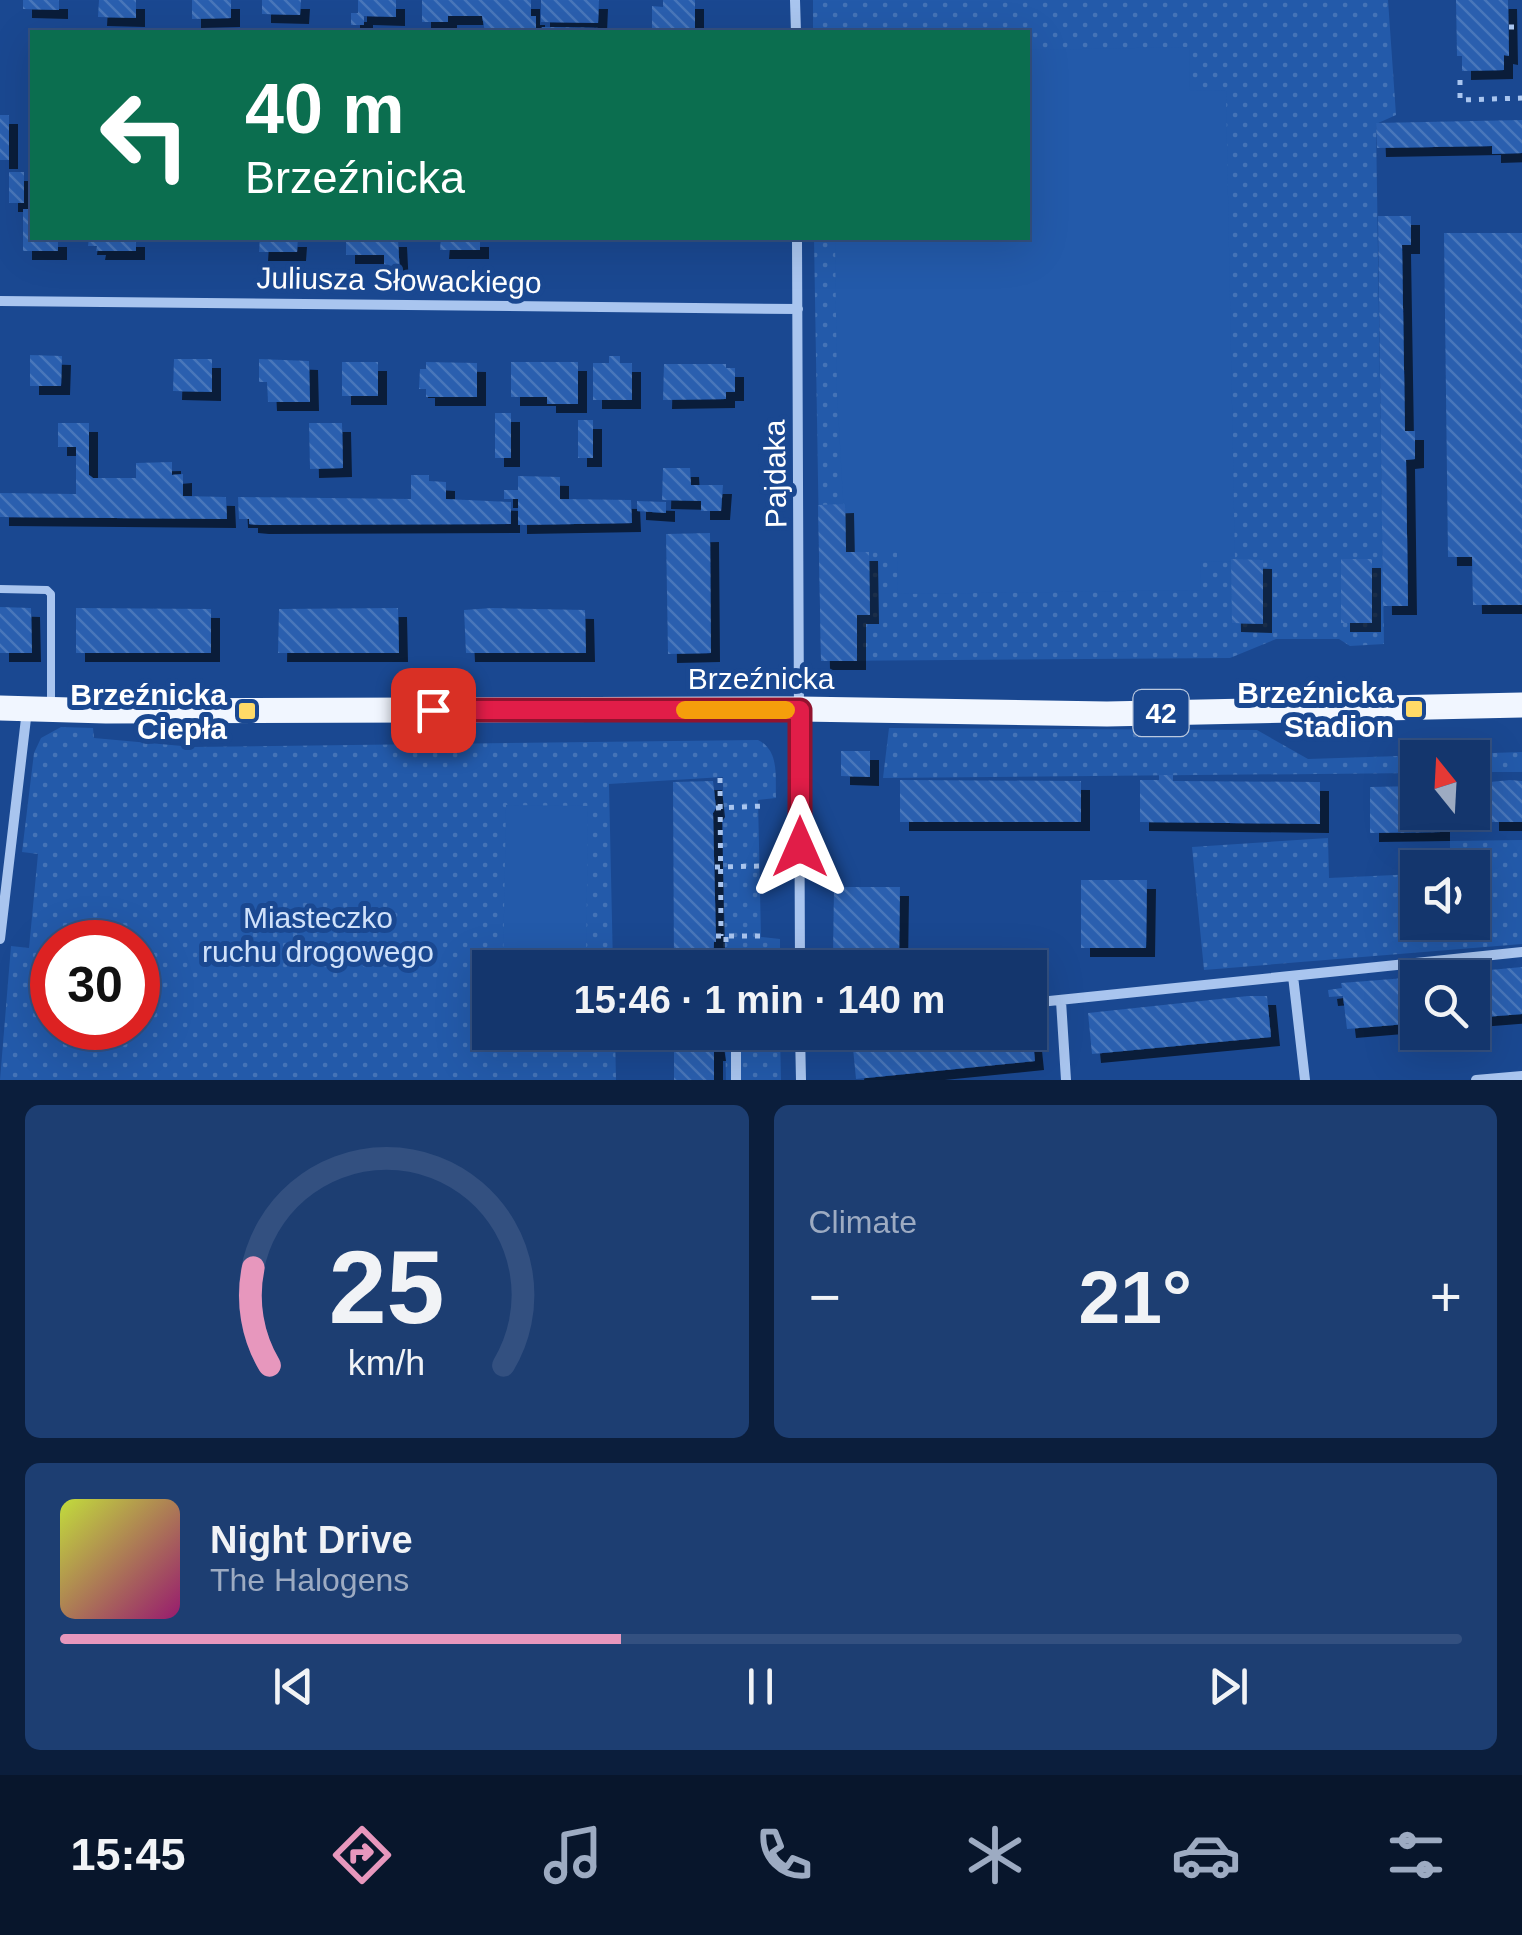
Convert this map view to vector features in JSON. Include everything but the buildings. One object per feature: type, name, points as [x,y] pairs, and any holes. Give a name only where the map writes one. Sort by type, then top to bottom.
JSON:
[{"type":"main road","name":"Brzeźnicka","points":[[0,708],[1106,714],[1522,705]]},
{"type":"street","points":[[796,0],[796,30]]},
{"type":"street","name":"Pajdaka","points":[[797,240],[800,950]]},
{"type":"street","name":"Juliusza Słowackiego","points":[[0,302],[798,309]]},
{"type":"street","points":[[0,939],[39,709]]},
{"type":"street","points":[[1047,1002],[1522,952]]},
{"type":"street","points":[[1293,976],[1305,1080]]},
{"type":"street","points":[[1060,1001],[1066,1080]]},
{"type":"street","points":[[736,1050],[736,1080]]},
{"type":"street","points":[[800,1050],[800,1080]]},
{"type":"street","points":[[1476,1080],[1522,1076]]},
{"type":"lane","points":[[0,589],[47,590],[51,594],[39,709]]},
{"type":"path","points":[[1508,27],[1522,28]]},
{"type":"path","points":[[1460,80],[1460,100],[1522,98]]},
{"type":"path","points":[[720,778],[718,867],[723,950]]},
{"type":"path","points":[[718,808],[762,806]]},
{"type":"path","points":[[718,867],[763,866]]},
{"type":"path","points":[[721,936],[764,936]]},
{"type":"green space","points":[[813,0],[1388,0],[1396,115],[1376,124],[1384,644],[1350,646],[1339,639],[1276,639],[1230,658],[821,661],[814,240],[1030,240],[1030,30],[813,30]]},
{"type":"green space","points":[[1189,47],[1190,90],[1226,91],[1235,561],[1200,562],[1201,590],[898,594],[897,552],[846,552],[837,391],[835,240],[1030,240],[1030,50]]},
{"type":"green space","name":"Miasteczko ruchu drogowego","points":[[61,727],[93,728],[94,738],[193,747],[758,740],[773,758],[776,782],[776,798],[758,800],[761,937],[780,939],[780,950],[723,950],[723,777],[609,784],[613,950],[472,950],[472,1050],[615,1050],[616,1080],[0,1080],[11,946],[29,948],[30,938],[30,1050],[160,1050],[160,920],[32,920],[38,854],[22,852],[34,753],[41,738]]},
{"type":"green space","points":[[889,728],[1257,730],[1308,759],[1400,756],[1400,773],[883,778]]},
{"type":"green space","points":[[1522,752],[1522,772],[1490,772],[1490,753]]},
{"type":"green space","points":[[506,805],[588,806],[586,950],[503,950]]},
{"type":"green space","points":[[1328,838],[1329,878],[1400,875],[1400,940],[1490,940],[1490,850],[1450,850],[1450,841],[1522,840],[1522,944],[1204,970],[1192,847]]},
{"type":"green space","points":[[725,1050],[780,1050],[781,1080],[726,1080]]},
{"type":"slow traffic","points":[[685,710],[786,710]]},
{"type":"place","name":"Brzeźnicka Stadion","points":[[1414,709]]},
{"type":"place","name":"Brzeźnicka Ciepła","points":[[247,711]]},
{"type":"route","points":[[433,710],[800,710],[800,847]]}]
